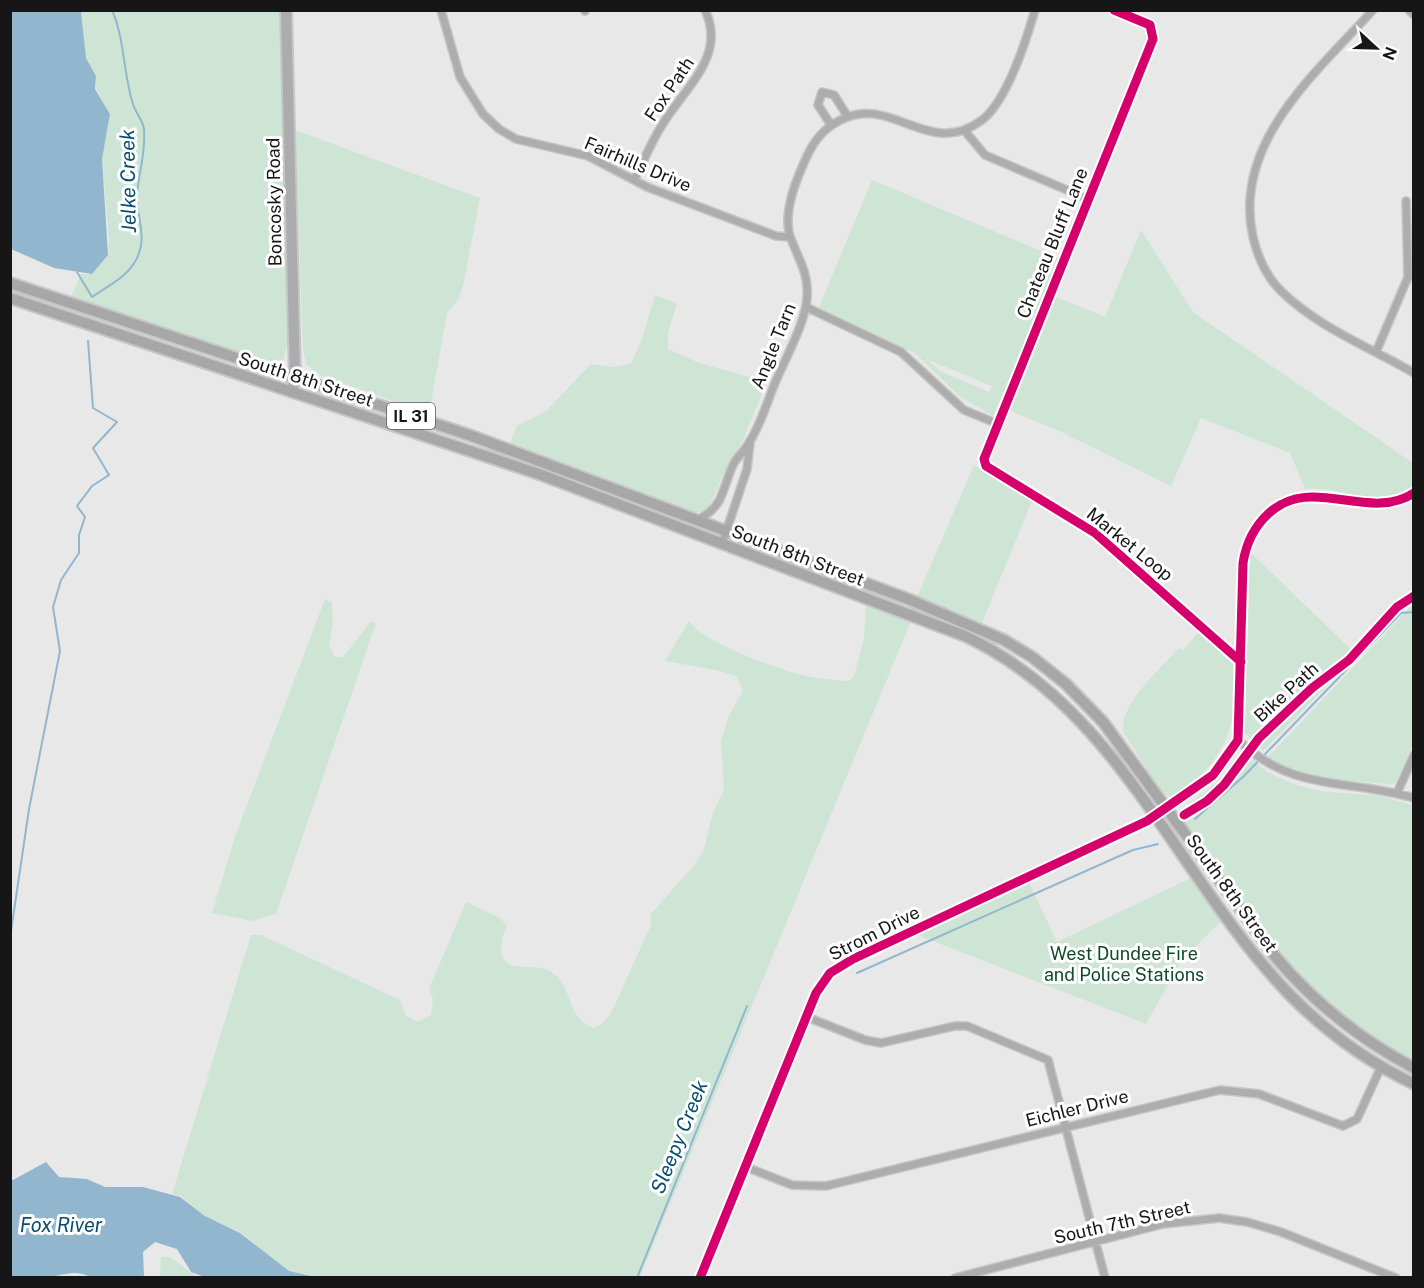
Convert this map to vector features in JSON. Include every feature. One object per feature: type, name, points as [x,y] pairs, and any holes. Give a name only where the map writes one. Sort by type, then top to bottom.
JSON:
[{"type":"main road","name":"South 8th Street","points":[[10,283],[472,436],[699,519],[955,617],[988,632],[1032,657],[1066,684],[1102,722],[1268,946],[1302,988],[1351,1030],[1413,1068]]},
{"type":"main road","name":"South 8th Street","points":[[10,298],[539,474],[964,636],[1012,661],[1052,692],[1093,732],[1252,950],[1283,987],[1341,1041],[1381,1067],[1413,1084]]},
{"type":"street","name":"Boncosky Road","points":[[286,10],[295,378],[292,392]]},
{"type":"street","name":"Fairhills Drive","points":[[441,10],[464,84],[483,114],[499,129],[516,139],[588,156],[634,180],[776,236],[789,237]]},
{"type":"street","points":[[789,237],[789,214],[796,183],[815,141],[831,125],[848,117],[871,114],[884,116],[933,134],[964,129],[983,119],[1003,93],[1035,10]]},
{"type":"street","name":"Chateau Bluff Lane","points":[[986,466],[984,459],[1154,34],[1150,25],[1114,10]]},
{"type":"street","points":[[1373,10],[1297,96],[1269,133],[1254,169],[1248,213],[1255,244],[1270,279],[1294,302],[1413,373]]},
{"type":"street","points":[[1409,10],[1413,15]]},
{"type":"street","name":"Fox Path","points":[[634,180],[662,125],[706,63],[711,40],[709,12]]},
{"type":"street","points":[[831,125],[818,105],[822,92],[834,95],[848,117]]},
{"type":"street","points":[[964,129],[984,155],[1088,199]]},
{"type":"street","points":[[1376,352],[1408,277],[1406,201]]},
{"type":"street","name":"Angle Tarn","points":[[699,519],[709,514],[718,502],[734,464],[751,441],[806,307],[808,282],[804,266],[789,237]]},
{"type":"street","points":[[806,307],[901,352],[964,410],[998,424]]},
{"type":"street","name":"Angle Tarn","points":[[722,544],[728,531],[731,511],[747,469],[751,441]]},
{"type":"street","name":"Market Loop","points":[[986,466],[1095,534],[1241,662]]},
{"type":"street","points":[[1413,493],[1387,503],[1323,496],[1297,498],[1281,504],[1266,516],[1252,534],[1243,562],[1238,740],[1249,751],[1277,770],[1308,781],[1343,783],[1413,798]]},
{"type":"street","name":"Strom Drive","points":[[700,1278],[821,985],[842,964],[1155,816],[1213,775],[1238,740]]},
{"type":"street","points":[[1397,793],[1413,755]]},
{"type":"street","points":[[807,1017],[865,1040],[881,1043],[964,1026],[1048,1060],[1052,1066],[1105,1278]]},
{"type":"street","name":"Eichler Drive","points":[[746,1167],[787,1184],[808,1187],[826,1186],[1202,1092],[1226,1089],[1259,1094],[1334,1125],[1346,1125],[1359,1116],[1381,1067]]},
{"type":"street","name":"South 7th Street","points":[[955,1278],[1195,1219],[1243,1221],[1281,1232],[1396,1278]]},
{"type":"green space","points":[[81,11],[282,11],[287,344],[284,359],[279,363],[264,362],[71,297],[81,274],[92,274],[108,255],[109,239],[102,159],[110,114],[96,89],[96,76],[86,58]]},
{"type":"green space","points":[[295,130],[480,198],[463,286],[458,300],[447,313],[429,414],[318,374],[306,364],[303,348]]},
{"type":"green space","points":[[872,180],[1065,261],[1009,393],[1004,391],[993,416],[959,396],[915,353],[817,312]],"holes":[[[926,359],[992,386],[989,392],[942,372]]]},
{"type":"green space","points":[[1141,230],[1193,312],[1413,463],[1413,488],[1387,497],[1305,489],[1290,453],[1201,418],[1171,486],[1059,431],[1008,410],[1054,296],[1105,317]]},
{"type":"green space","points":[[655,295],[677,303],[668,333],[668,349],[699,363],[767,382],[742,442],[724,473],[710,505],[704,512],[694,512],[510,443],[517,426],[546,411],[591,364],[614,367],[631,363],[642,339]]},
{"type":"green space","points":[[974,465],[1032,501],[982,623],[917,597]]},
{"type":"green space","points":[[1250,552],[1357,655],[1263,751],[1244,732]]},
{"type":"green space","points":[[325,599],[332,603],[333,624],[329,645],[335,657],[343,657],[371,621],[376,623],[276,914],[252,921],[212,913],[236,834]]},
{"type":"green space","points":[[866,604],[911,621],[640,1277],[321,1277],[289,1271],[240,1232],[205,1216],[181,1196],[172,1194],[251,935],[261,935],[400,1000],[406,1016],[418,1022],[431,1015],[433,999],[429,989],[466,902],[498,917],[507,925],[501,948],[505,961],[515,966],[550,971],[563,984],[578,1017],[594,1028],[602,1024],[611,1013],[651,925],[650,915],[703,852],[712,816],[724,789],[721,741],[729,715],[743,691],[736,676],[665,661],[689,621],[697,629],[724,646],[759,661],[802,675],[844,681],[854,676],[864,639]]},
{"type":"green space","points":[[1413,604],[1413,744],[1396,782],[1390,785],[1310,776],[1281,766],[1268,757]]},
{"type":"green space","points":[[1199,632],[1233,664],[1235,698],[1233,714],[1224,744],[1216,758],[1192,782],[1168,796],[1162,793],[1124,733],[1123,723],[1134,699],[1152,676],[1179,648],[1183,650]]},
{"type":"green space","points":[[1239,754],[1246,754],[1267,772],[1296,785],[1321,791],[1379,796],[1413,805],[1413,1063],[1376,1041],[1342,1015],[1312,986],[1257,923],[1182,820],[1184,809],[1217,782]]},
{"type":"green space","name":"West Dundee Fire and Police Stations","points":[[1193,877],[1223,919],[1181,961],[1146,1024],[912,933],[1027,878],[1057,942]]},
{"type":"green space","points":[[161,1257],[170,1257],[197,1277],[160,1277]]},
{"type":"water","points":[[10,11],[81,11],[86,58],[96,76],[95,89],[110,114],[102,159],[108,255],[92,274],[54,268],[11,249]]},
{"type":"water","name":"Fox River","points":[[46,1162],[59,1177],[87,1179],[105,1187],[143,1187],[180,1197],[205,1216],[240,1233],[289,1271],[316,1277],[205,1277],[191,1272],[177,1249],[155,1242],[143,1252],[144,1277],[90,1277],[72,1273],[44,1278],[11,1277],[11,1181]]},
{"type":"waterway","name":"Jelke Creek","points":[[77,272],[92,297],[127,272],[136,260],[141,244],[137,197],[144,147],[144,129],[134,107],[112,10]]},
{"type":"waterway","points":[[10,938],[29,809],[60,651],[53,607],[61,580],[79,553],[79,535],[85,517],[77,506],[92,486],[109,475],[93,448],[117,422],[93,408],[88,341]]},
{"type":"waterway","name":"Sleepy Creek","points":[[1195,819],[1244,776],[1401,613],[1414,612]]},
{"type":"waterway","name":"Sleepy Creek","points":[[857,973],[1133,850],[1158,844]]},
{"type":"waterway","name":"Sleepy Creek","points":[[637,1278],[747,1006]]},
{"type":"cycle path","points":[[1114,10],[1150,25],[1153,39],[984,459],[986,466],[1095,533],[1241,662]]},
{"type":"cycle path","name":"Bike Path","points":[[700,1278],[816,993],[830,973],[853,959],[1147,821],[1213,775],[1238,740],[1243,563],[1246,549],[1259,524],[1268,514],[1285,503],[1302,498],[1321,497],[1378,503],[1396,501],[1414,493]]},
{"type":"cycle path","name":"Bike Path","points":[[1184,815],[1207,801],[1224,785],[1259,738],[1312,688],[1349,660],[1397,607],[1414,596]]}]
